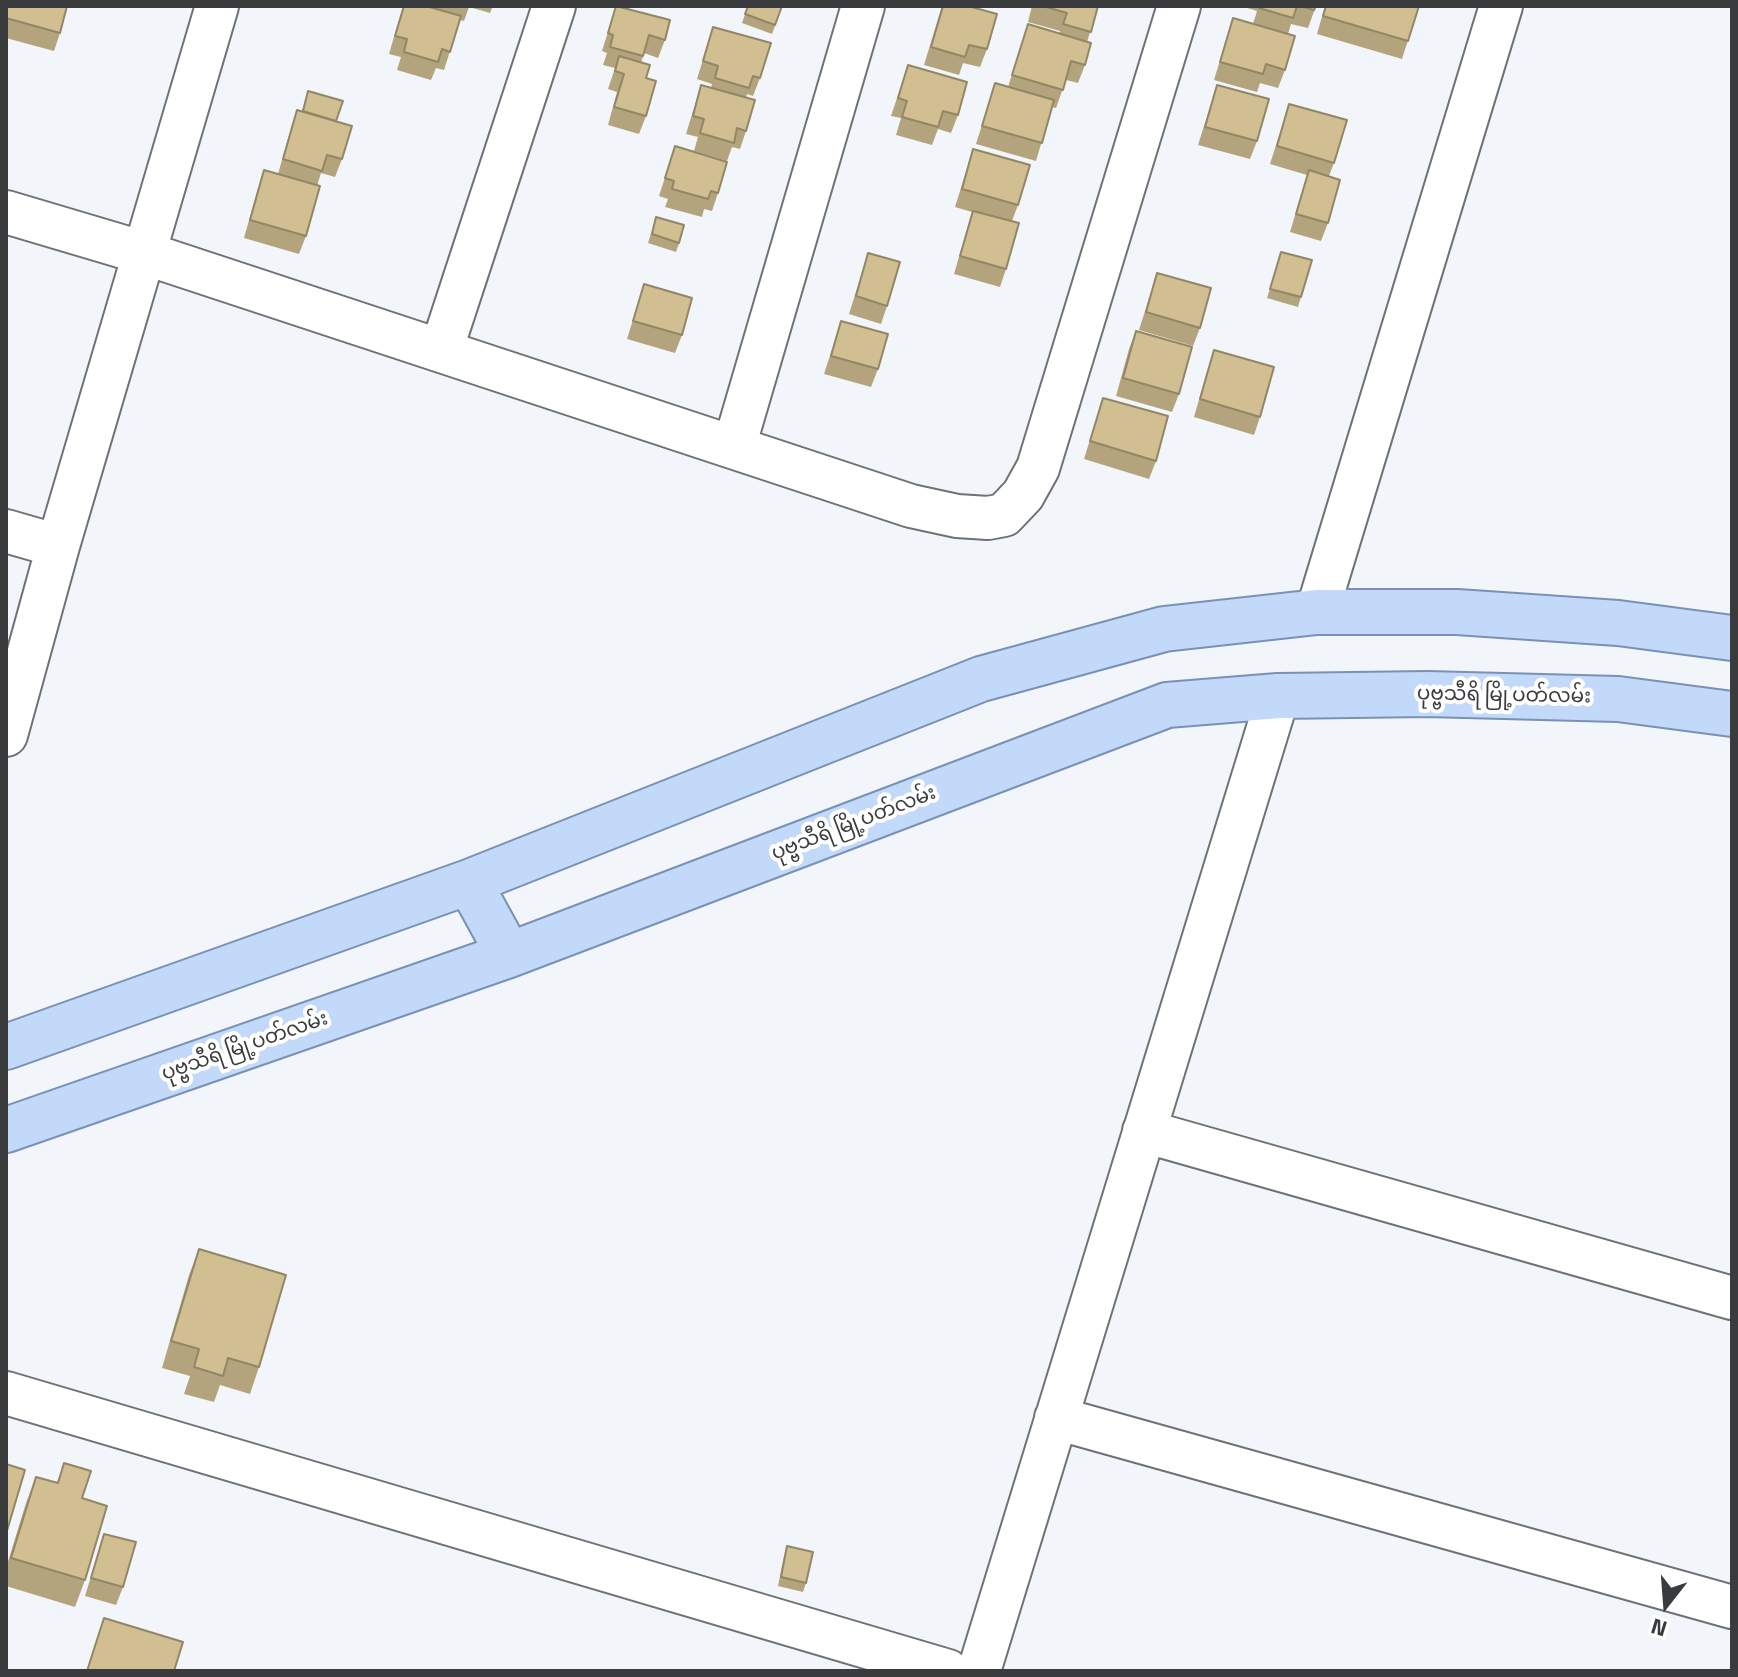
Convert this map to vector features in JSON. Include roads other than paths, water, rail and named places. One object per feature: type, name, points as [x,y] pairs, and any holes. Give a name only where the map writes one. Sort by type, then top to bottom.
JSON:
[{"type":"main road","points":[[6,1047],[469,882],[981,679],[1164,629],[1317,612],[1457,612],[1618,623],[1732,638]]},
{"type":"main road","name":"ပုဗ္ဗသီရိ မြို့ပတ်လမ်း","points":[[6,1130],[509,955],[1167,705],[1278,696],[1427,694],[1618,699],[1732,714]]},
{"type":"main road","points":[[469,882],[509,955]]},
{"type":"street","points":[[6,735],[58,546],[217,6]]},
{"type":"street","points":[[441,351],[554,6]]},
{"type":"street","points":[[734,447],[863,6]]},
{"type":"street","points":[[6,212],[144,253],[911,506],[957,516],[988,518],[1004,515],[1023,495],[1038,468],[1179,6]]},
{"type":"street","points":[[1317,612],[1501,6]]},
{"type":"street","points":[[6,531],[58,546]]},
{"type":"street","points":[[979,1671],[1278,696]]},
{"type":"street","points":[[1144,1131],[1732,1298]]},
{"type":"street","points":[[6,1393],[948,1671]]},
{"type":"street","points":[[1056,1418],[1732,1607]]}]
